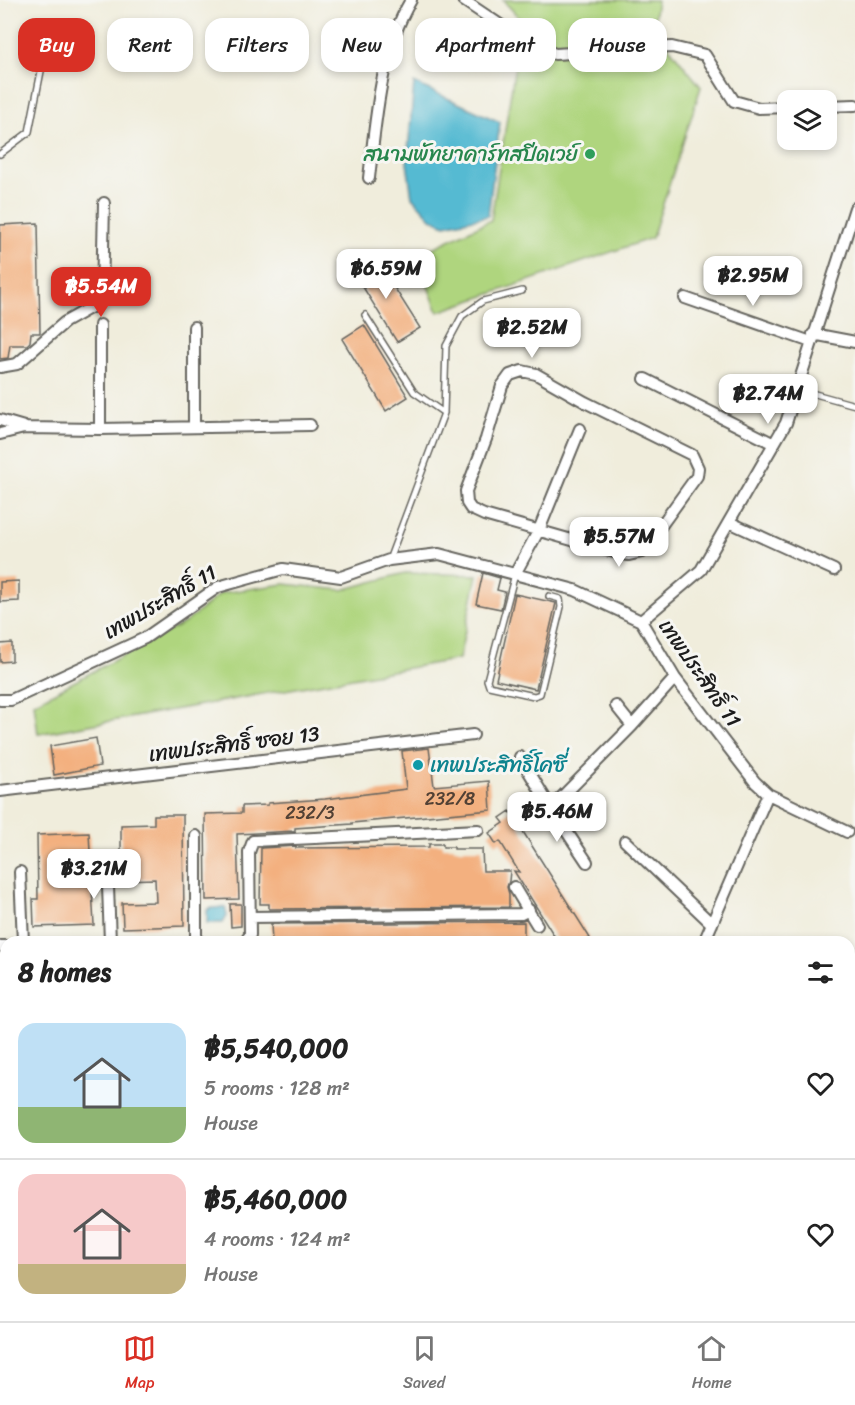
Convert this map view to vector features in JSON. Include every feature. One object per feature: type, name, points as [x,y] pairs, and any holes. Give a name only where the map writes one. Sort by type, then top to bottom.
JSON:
[{"type":"street","points":[[369,178],[376,115],[388,55],[411,0]]},
{"type":"street","points":[[463,0],[527,43],[555,54],[672,47],[705,55],[734,101],[759,108],[777,107]]},
{"type":"street","points":[[837,106],[855,105]]},
{"type":"street","points":[[0,367],[17,364],[55,330],[97,304],[102,297],[104,204]]},
{"type":"street","points":[[641,621],[701,570],[786,423],[855,208]]},
{"type":"street","points":[[685,298],[812,338],[855,342]]},
{"type":"street","points":[[100,325],[100,429]]},
{"type":"street","points":[[194,327],[194,427]]},
{"type":"street","points":[[522,371],[536,374],[585,402],[692,455],[696,461],[697,476],[642,552],[621,554],[539,530],[484,515],[471,509],[466,503],[466,492],[486,439],[502,386],[510,375],[522,371]]},
{"type":"street","points":[[645,379],[774,444]]},
{"type":"street","points":[[0,420],[24,428]]},
{"type":"street","points":[[0,434],[24,428],[310,425]]},
{"type":"street","points":[[515,574],[539,530],[580,429]]},
{"type":"street","points":[[729,522],[834,570]]},
{"type":"street","name":"เทพประสิทธิ์ 11","points":[[0,700],[11,700],[146,638],[218,587],[283,569],[341,577],[388,560],[439,554],[575,590],[641,621],[675,678],[755,782],[768,794],[847,832]]},
{"type":"street","points":[[551,808],[632,726],[675,678]]},
{"type":"street","points":[[616,706],[632,726]]},
{"type":"street","name":"เทพประสิทธิ์ ซอย 13","points":[[0,791],[473,735]]},
{"type":"street","points":[[520,757],[587,862]]},
{"type":"street","points":[[707,936],[768,794]]},
{"type":"street","points":[[249,936],[249,852],[253,841],[478,831]]},
{"type":"street","points":[[196,836],[196,936]]},
{"type":"street","points":[[626,842],[712,924]]},
{"type":"street","points":[[107,858],[110,936]]},
{"type":"street","points":[[20,872],[23,936]]},
{"type":"street","points":[[514,887],[537,925]]},
{"type":"street","points":[[250,917],[521,914],[529,910]]},
{"type":"lane","points":[[0,154],[29,132],[41,72]]},
{"type":"lane","points":[[388,560],[444,413],[446,346],[462,316],[483,301],[522,291]]},
{"type":"lane","points":[[365,315],[414,392],[444,413]]},
{"type":"lane","points":[[797,390],[855,405]]},
{"type":"lane","points":[[515,574],[487,680],[489,686],[534,696],[540,694],[561,607],[560,599],[549,596]]},
{"type":"green space","name":"สนามพัทยาคาร์ทสปีดเวย์","points":[[503,0],[657,0],[654,18],[568,18],[568,72],[667,72],[667,44],[701,87],[652,238],[438,312],[416,256],[491,220],[514,72],[556,72],[556,18],[519,18]]},
{"type":"green space","points":[[405,573],[477,575],[459,659],[38,734],[34,703],[186,622],[221,593],[284,584],[342,590]]},
{"type":"water","points":[[414,83],[500,122],[488,216],[445,225],[432,219],[412,197],[407,163]]},
{"type":"water","points":[[225,907],[227,916],[223,923],[207,923],[207,910]]},
{"type":"building","points":[[38,223],[40,333],[31,333],[30,342],[27,345],[10,345],[8,358],[0,359],[0,225]]},
{"type":"building","points":[[375,257],[420,328],[397,342],[353,271]]},
{"type":"building","points":[[364,325],[408,397],[386,411],[342,339]]},
{"type":"building","points":[[483,573],[500,578],[497,590],[505,592],[501,609],[476,604]]},
{"type":"building","points":[[19,581],[19,601],[0,602],[0,582]]},
{"type":"building","points":[[515,594],[556,603],[536,689],[496,680]]},
{"type":"building","points":[[12,643],[12,661],[0,662],[0,644]]},
{"type":"building","points":[[96,738],[100,766],[54,775],[50,746]]},
{"type":"building","points":[[429,748],[434,786],[489,781],[491,810],[295,828],[295,831],[237,834],[239,899],[206,900],[205,814],[242,813],[242,806],[406,789],[402,751]]},
{"type":"building","points":[[510,811],[589,936],[554,936],[514,871],[519,872],[500,841],[496,844],[489,833],[504,823],[500,818]]},
{"type":"building","points":[[154,815],[183,815],[184,926],[123,928],[122,903],[156,902],[155,879],[121,880],[121,825],[154,824]]},
{"type":"building","points":[[89,833],[94,925],[34,927],[33,899],[38,899],[37,835]]},
{"type":"building","points":[[429,844],[443,844],[443,847],[454,847],[454,849],[482,849],[483,871],[510,871],[507,887],[509,907],[269,909],[269,904],[260,904],[261,848],[429,847]]},
{"type":"building","points":[[230,904],[241,904],[241,926],[231,927]]},
{"type":"building","points":[[524,922],[524,936],[272,936],[271,924]]},
{"type":"place","name":"สนามพัทยาคาร์ทสปีดเวย์","points":[[590,154]]},
{"type":"place","name":"เทพประสิทธิ์โคซี่","points":[[418,765]]}]
